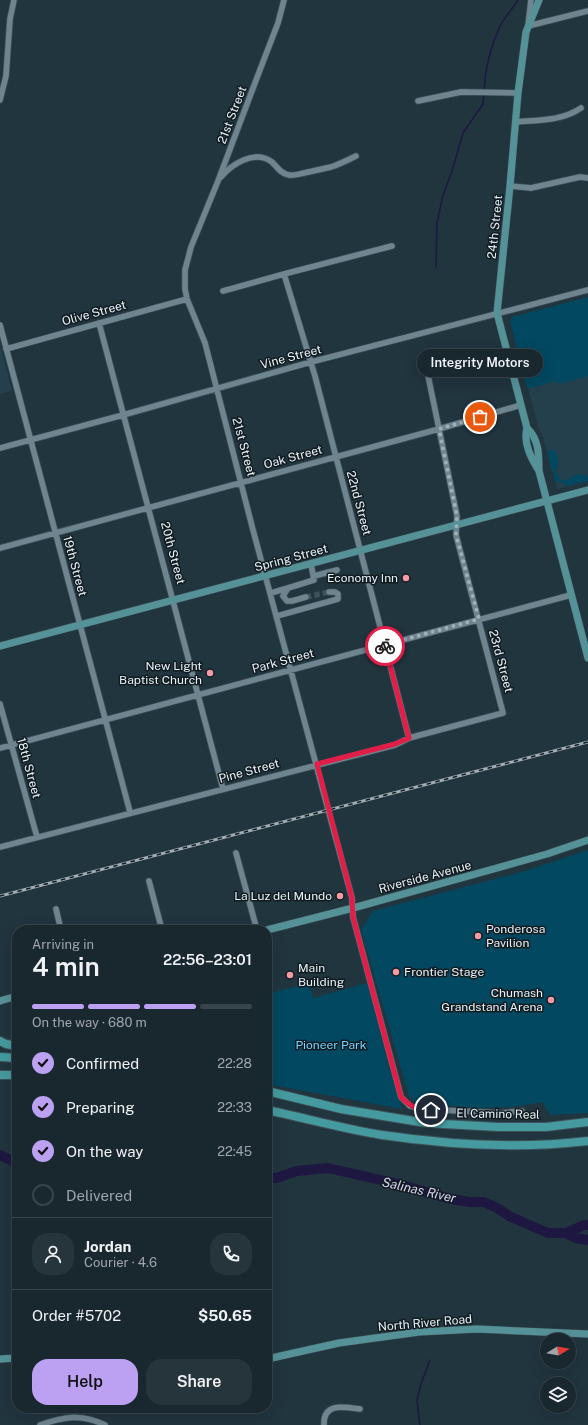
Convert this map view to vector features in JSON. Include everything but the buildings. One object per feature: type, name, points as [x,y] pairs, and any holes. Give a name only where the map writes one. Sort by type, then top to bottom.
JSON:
[{"type":"highway","points":[[0,1041],[12,1045]]},
{"type":"highway","points":[[0,1058],[12,1058]]},
{"type":"highway","points":[[0,1075],[12,1075]]},
{"type":"highway","name":"El Camino Real","points":[[272,1092],[341,1109],[426,1123],[498,1127],[546,1127],[588,1122]]},
{"type":"highway","points":[[272,1111],[382,1135],[442,1142],[490,1146],[588,1141]]},
{"type":"main road","name":"24th Street","points":[[539,0],[526,32],[518,93],[497,313],[527,428],[525,436],[530,457],[539,471],[588,658]]},
{"type":"main road","name":"Spring Street","points":[[0,646],[588,490]]},
{"type":"main road","name":"Riverside Avenue","points":[[272,929],[353,908],[547,854],[588,840]]},
{"type":"main road","points":[[0,1001],[12,997]]},
{"type":"main road","name":"North River Road","points":[[272,1359],[339,1343],[419,1332],[478,1329],[588,1334]]},
{"type":"main road","points":[[0,1359],[12,1358]]},
{"type":"street","points":[[0,100],[6,76],[10,19],[14,0]]},
{"type":"street","name":"21st Street","points":[[284,0],[271,42],[191,247],[185,279],[187,299],[205,342],[352,898],[353,917],[401,1097],[410,1106],[419,1109],[501,1113],[522,1111]]},
{"type":"street","points":[[531,0],[528,26],[588,11]]},
{"type":"street","points":[[418,101],[461,92],[518,93]]},
{"type":"street","points":[[516,122],[557,118],[566,116],[581,108]]},
{"type":"street","points":[[218,181],[228,169],[254,157],[263,157],[271,162],[280,171],[288,175],[295,175],[332,167],[356,156]]},
{"type":"street","points":[[510,186],[531,188],[580,177],[588,178]]},
{"type":"street","points":[[223,291],[392,246]]},
{"type":"street","name":"22nd Street","points":[[284,274],[310,362],[409,738]]},
{"type":"street","name":"Vine Street","points":[[0,448],[124,415],[310,362],[588,290]]},
{"type":"street","name":"Olive Street","points":[[6,349],[187,299]]},
{"type":"street","name":"20th Street","points":[[99,324],[223,789]]},
{"type":"street","name":"19th Street","points":[[0,325],[104,720],[130,812]]},
{"type":"street","name":"23rd Street","points":[[424,356],[457,515],[456,535],[503,713]]},
{"type":"street","name":"Oak Street","points":[[0,548],[439,429],[521,405]]},
{"type":"street","points":[[271,593],[313,581],[314,576],[311,564]]},
{"type":"street","points":[[314,576],[337,570]]},
{"type":"street","points":[[288,588],[284,596],[287,601],[306,597]]},
{"type":"street","points":[[277,616],[338,599],[338,594],[335,592],[329,592]]},
{"type":"street","name":"Park Street","points":[[0,748],[571,595]]},
{"type":"street","name":"18th Street","points":[[0,704],[37,837]]},
{"type":"street","name":"Pine Street","points":[[0,847],[395,744],[409,738],[503,713]]},
{"type":"street","points":[[236,853],[256,925]]},
{"type":"street","points":[[148,881],[161,925]]},
{"type":"street","points":[[56,909],[60,925]]},
{"type":"street","points":[[324,1425],[326,1412],[333,1408],[360,1408]]},
{"type":"street","points":[[40,1425],[73,1417],[87,1418],[105,1425]]},
{"type":"shaded area","points":[[588,297],[588,481],[557,489],[542,433],[539,430],[516,350],[516,344],[510,321],[512,317]]},
{"type":"shaded area","points":[[0,346],[12,391],[0,394]]},
{"type":"green space","points":[[588,297],[588,376],[560,384],[555,381],[531,388],[527,387],[516,350],[516,344],[510,321],[512,317]]},
{"type":"green space","points":[[551,450],[556,452],[558,457],[556,471],[552,471],[547,451]]},
{"type":"green space","points":[[553,472],[557,473],[563,481],[578,474],[588,476],[588,481],[567,486],[560,481],[555,482]]},
{"type":"green space","points":[[588,850],[588,1113],[551,1115],[542,1102],[513,1107],[478,1108],[416,1103],[409,1096],[361,930],[373,911],[525,871]]},
{"type":"green space","name":"Pioneer Park","points":[[309,983],[313,998],[367,983],[389,1069],[402,1109],[272,1085],[272,993]]},
{"type":"waterway","points":[[484,90],[487,66],[500,26],[518,0]]},
{"type":"waterway","points":[[436,267],[437,223],[443,195],[463,133],[483,104],[484,94]]},
{"type":"waterway","name":"Salinas River","points":[[0,1155],[12,1161]]},
{"type":"waterway","name":"Salinas River","points":[[272,1178],[297,1171],[328,1168],[398,1184],[451,1199],[470,1202],[484,1202],[511,1217],[548,1233],[566,1233],[584,1225],[588,1225]]},
{"type":"waterway","name":"Salinas River","points":[[566,1233],[575,1238],[588,1240]]},
{"type":"waterway","points":[[420,1425],[417,1400],[430,1360]]},
{"type":"tunnel","points":[[306,597],[329,592]]},
{"type":"railway","points":[[0,896],[588,742]]},
{"type":"way so far","points":[[385,646],[479,619],[456,535],[457,516],[439,429],[480,417]]},
{"type":"place","name":"Integrity Motors","points":[[480,417]]},
{"type":"place","name":"Economy Inn","points":[[406,578]]},
{"type":"place","name":"New Light Baptist Church","points":[[210,673]]},
{"type":"place","name":"La Luz del Mundo","points":[[340,896]]},
{"type":"place","name":"Ponderosa Pavilion","points":[[478,936]]},
{"type":"place","name":"Frontier Stage","points":[[396,972]]},
{"type":"place","name":"Main Building","points":[[290,975]]},
{"type":"place","name":"Chumash Grandstand Arena","points":[[551,1000]]},
{"type":"route","points":[[385,646],[409,738],[395,744],[317,764],[352,898],[353,917],[401,1097],[410,1106],[419,1109],[431,1110]]}]
